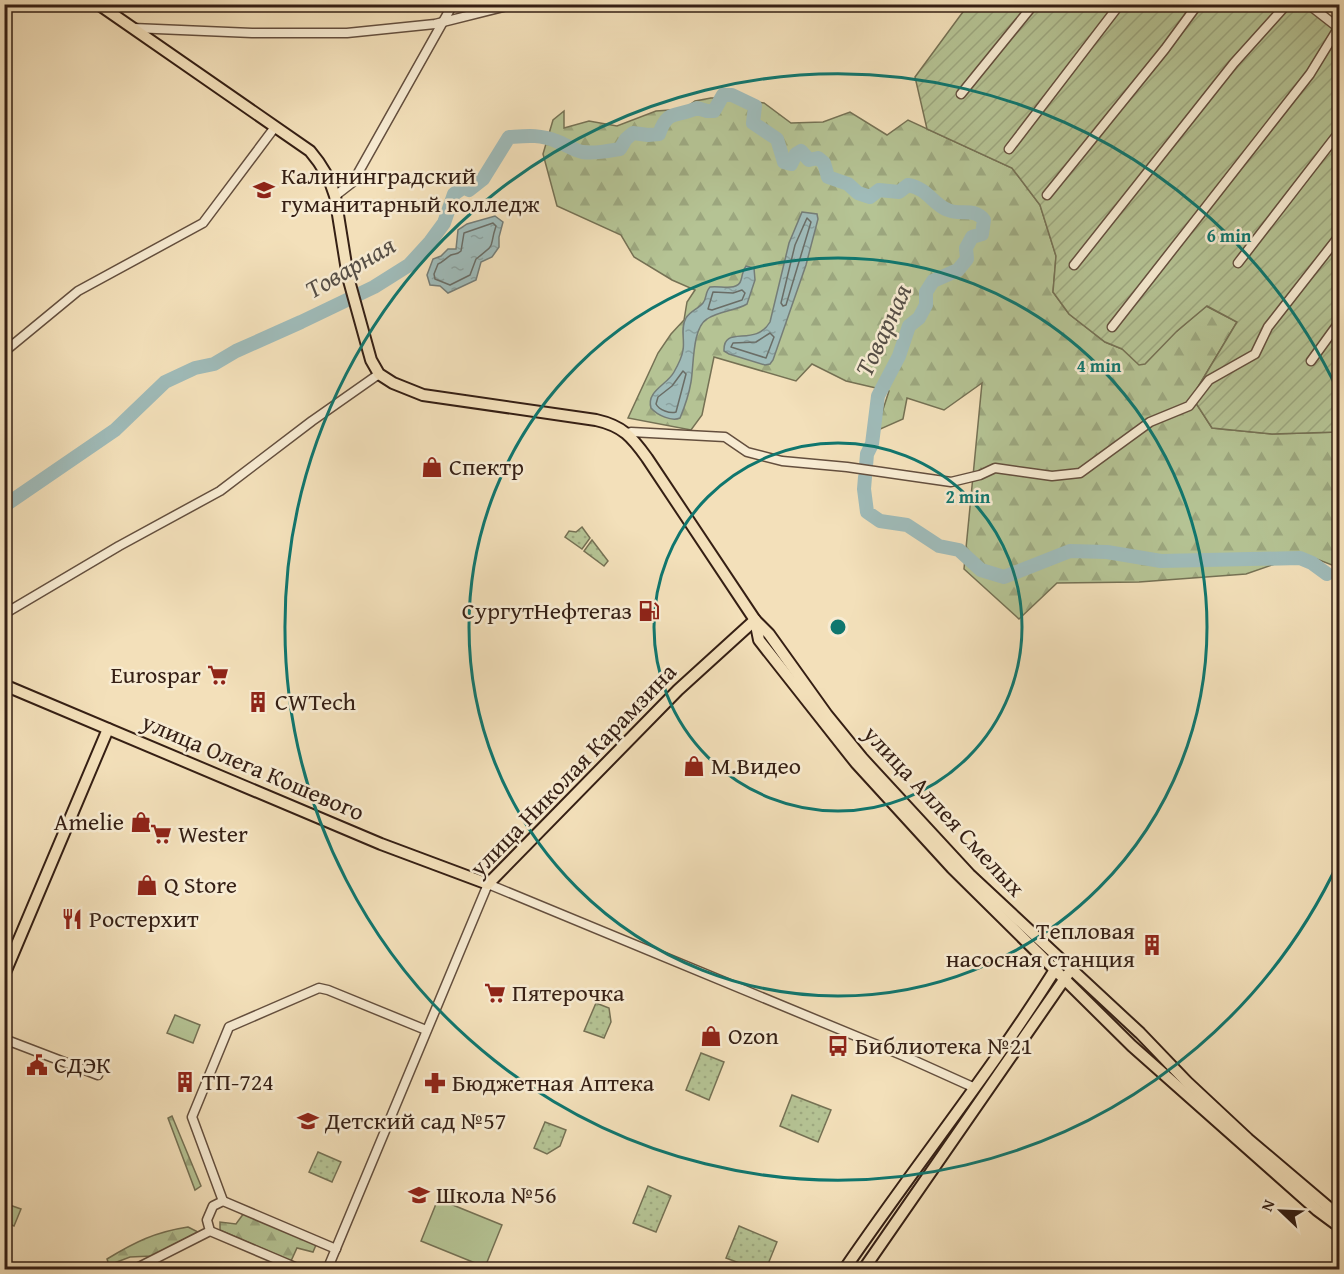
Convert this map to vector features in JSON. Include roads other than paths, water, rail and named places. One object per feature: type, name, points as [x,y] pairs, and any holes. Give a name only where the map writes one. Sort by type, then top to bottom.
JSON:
[{"type":"main road","points":[[98,4],[310,151],[322,164],[332,184],[340,236],[354,295],[371,360],[379,374]]},
{"type":"main road","name":"улица Аллея Смелых","points":[[379,374],[423,394],[596,420],[611,424],[628,433],[755,620],[769,634],[834,724],[899,800],[970,875],[1140,1033],[1187,1082],[1340,1217]]},
{"type":"main road","points":[[755,620],[759,640],[856,763],[952,868],[1132,1046],[1317,1210],[1340,1227]]},
{"type":"main road","name":"улица Николая Карамзина","points":[[488,884],[678,690],[755,620]]},
{"type":"main road","name":"улица Олега Кошевого","points":[[4,685],[381,844],[488,884]]},
{"type":"main road","points":[[6,970],[108,729]]},
{"type":"main road","points":[[844,1269],[947,1128],[1062,960]]},
{"type":"main road","points":[[862,1269],[957,1136],[1071,969]]},
{"type":"main road","points":[[947,1128],[957,1136]]},
{"type":"street","points":[[334,196],[352,182],[453,4]]},
{"type":"street","points":[[133,28],[252,33],[347,33],[443,22],[514,4]]},
{"type":"street","points":[[961,94],[1034,4]]},
{"type":"street","points":[[1009,149],[1120,4]]},
{"type":"street","points":[[1047,195],[1165,50],[1198,4]]},
{"type":"street","points":[[1074,265],[1234,63],[1287,4]]},
{"type":"street","points":[[1112,327],[1311,74],[1339,27],[1308,4]]},
{"type":"street","points":[[4,352],[78,291],[203,224],[275,127]]},
{"type":"street","points":[[1238,263],[1340,131]]},
{"type":"street","name":"улица Аллея Смелых","points":[[628,433],[725,436],[747,452],[782,461],[847,467],[951,482],[980,475],[995,468],[1052,476],[1080,473],[1150,422],[1189,406],[1209,380],[1255,354],[1268,327],[1340,235]]},
{"type":"street","points":[[1311,361],[1340,321]]},
{"type":"street","points":[[4,614],[119,546],[220,491],[312,421],[379,374]]},
{"type":"street","points":[[488,884],[975,1088]]},
{"type":"street","name":"улица Николая Карамзина","points":[[327,1269],[488,884]]},
{"type":"street","points":[[223,1202],[192,1117],[229,1027],[319,988],[426,1030]]},
{"type":"street","points":[[4,1039],[98,1075]]},
{"type":"street","points":[[210,1231],[207,1220],[213,1206],[223,1202],[336,1249]]},
{"type":"street","points":[[133,1269],[210,1231],[302,1269]]},
{"type":"water","points":[[802,212],[817,214],[818,219],[806,265],[773,360],[770,364],[765,365],[729,354],[724,351],[725,343],[729,339],[756,334],[764,330],[770,322],[789,243]]},
{"type":"water","points":[[495,216],[503,222],[499,247],[492,257],[481,262],[476,280],[448,293],[440,286],[430,285],[427,275],[433,259],[441,256],[448,249],[456,249],[458,230],[467,224]]},
{"type":"water","points":[[746,266],[754,268],[755,280],[747,304],[712,316],[702,324],[699,330],[694,348],[691,382],[680,418],[669,418],[654,411],[650,402],[654,393],[671,377],[680,361],[683,350],[683,326],[686,318],[703,303],[710,287],[732,287],[739,284]]},
{"type":"waterway","name":"Товарная","points":[[4,506],[115,430],[165,382],[195,368],[214,364],[236,351],[374,287],[409,265],[444,223],[454,194],[464,187],[469,190],[483,179],[509,137],[544,137],[587,153],[620,149],[633,133],[659,134],[666,120],[673,115],[697,108],[714,111],[723,95],[732,95],[755,106],[753,123],[777,139],[784,162],[791,164],[796,154],[801,151],[809,160],[818,158],[824,163],[828,177],[848,184],[858,193],[870,197],[879,190],[899,192],[908,185],[926,193],[948,210],[976,214],[984,220],[982,234],[972,237],[966,248],[967,259],[958,270],[933,281],[926,292],[926,305],[919,318],[909,326],[899,356],[878,396],[872,444],[867,454],[866,466]]},
{"type":"waterway","name":"Товарная","points":[[865,477],[867,512],[880,521],[907,525],[939,546],[959,550],[981,570],[1004,577],[1070,551],[1107,552],[1161,561],[1300,558],[1312,563],[1327,574]]},
{"type":"waterway","points":[[1327,574],[1340,575]]},
{"type":"place","name":"Калининградский гуманитарный колледж","points":[[264,190]]},
{"type":"place","name":"Спектр","points":[[432,467]]},
{"type":"place","name":"СургутНефтегаз","points":[[649,611]]},
{"type":"place","name":"Eurospar","points":[[218,675]]},
{"type":"place","name":"CWTech","points":[[258,702]]},
{"type":"place","name":"M.Видео","points":[[694,766]]},
{"type":"place","name":"Amelie","points":[[141,822]]},
{"type":"place","name":"Wester","points":[[161,834]]},
{"type":"place","name":"Q Store","points":[[147,885]]},
{"type":"place","name":"Ростерхит","points":[[72,919]]},
{"type":"place","name":"Тепловая насосная станция","points":[[1152,945]]},
{"type":"place","name":"Пятерочка","points":[[495,993]]},
{"type":"place","name":"Ozon","points":[[711,1036]]},
{"type":"place","name":"Библиотека №21","points":[[838,1046]]},
{"type":"place","name":"СДЭК","points":[[37,1065]]},
{"type":"place","name":"ТП-724","points":[[185,1082]]},
{"type":"place","name":"Бюджетная Аптека","points":[[435,1083]]},
{"type":"place","name":"Детский сад №57","points":[[308,1121]]},
{"type":"place","name":"Школа №56","points":[[419,1195]]}]
